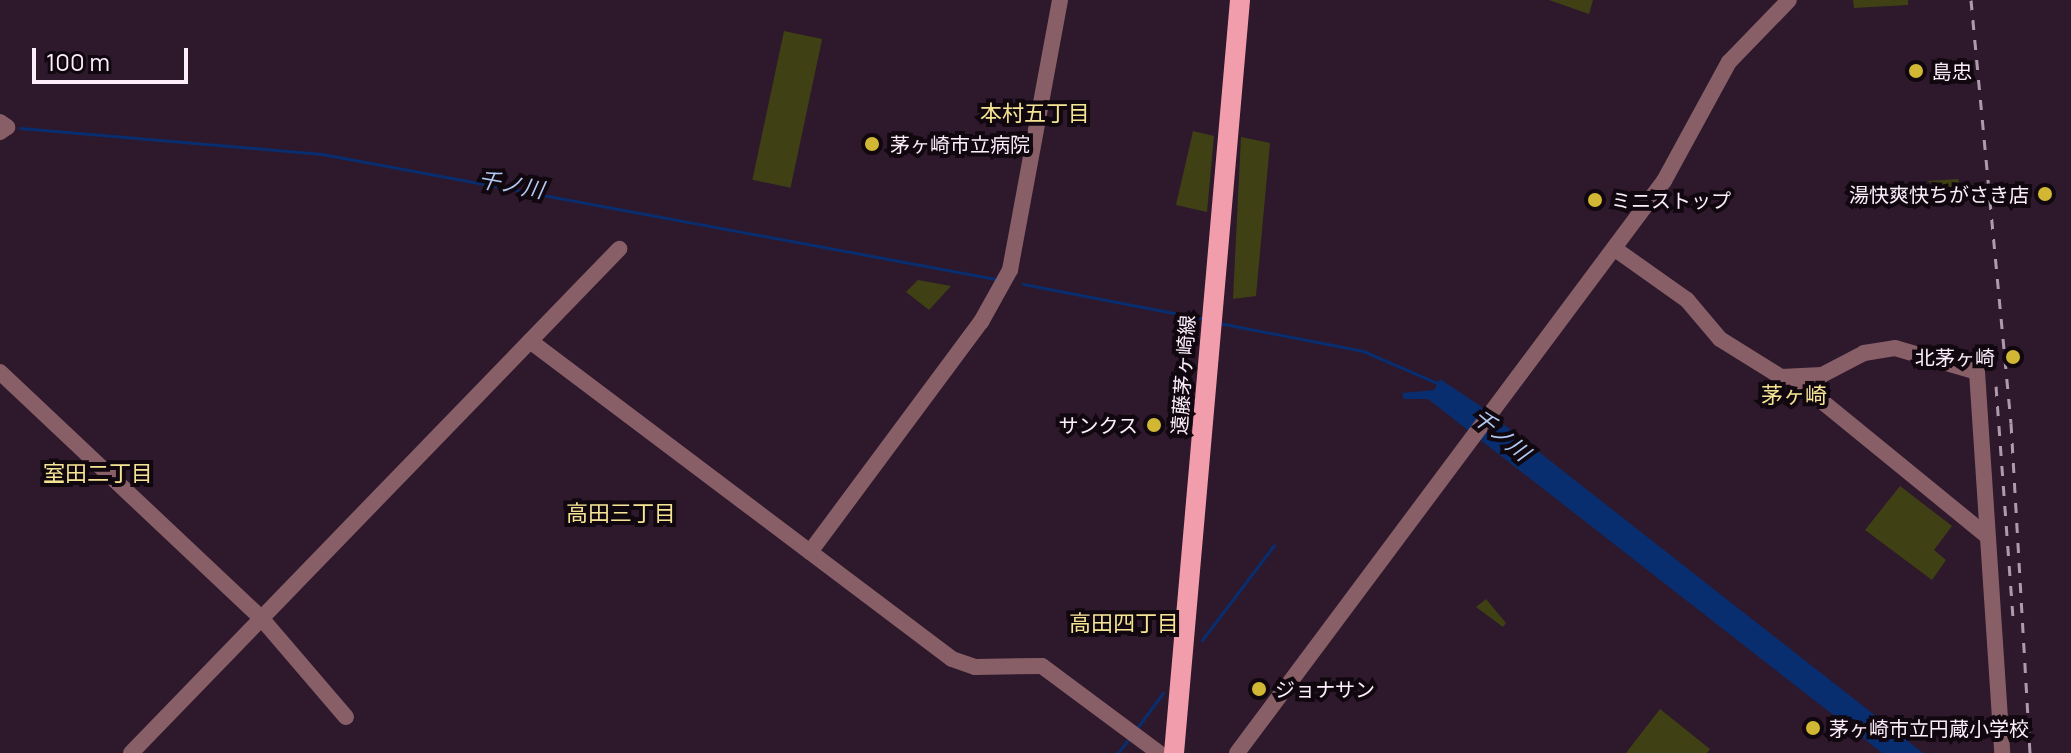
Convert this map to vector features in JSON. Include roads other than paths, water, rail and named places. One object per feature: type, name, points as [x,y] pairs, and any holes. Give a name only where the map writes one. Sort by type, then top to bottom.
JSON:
[{"type":"main road","name":"遠藤茅ヶ崎線","points":[[1174,753],[1240,0]]},
{"type":"street","points":[[810,552],[981,322],[1010,270],[1060,0]]},
{"type":"street","points":[[1237,753],[1615,249],[1675,163],[1719,75],[1789,0]]},
{"type":"street","points":[[0,122],[7,127],[0,132]]},
{"type":"street","points":[[131,753],[619,249]]},
{"type":"street","points":[[1615,249],[1687,300],[1720,339],[1797,381],[1986,535]]},
{"type":"street","points":[[530,341],[952,659],[975,667],[1042,666],[1159,753]]},
{"type":"street","points":[[1797,381],[1895,348],[1977,372],[2002,753]]},
{"type":"street","points":[[0,372],[262,619],[346,717]]},
{"type":"water","points":[[1440,379],[1479,405],[1923,753],[1882,753],[1428,399],[1404,399],[1402,393],[1434,390]]},
{"type":"waterway","name":"千ノ川","points":[[20,128],[322,154],[996,279]]},
{"type":"waterway","name":"千ノ川","points":[[1023,284],[1204,319]]},
{"type":"waterway","name":"千ノ川","points":[[1219,323],[1363,351],[1442,385]]},
{"type":"waterway","points":[[1202,640],[1274,545]]},
{"type":"waterway","points":[[1137,728],[1163,693]]},
{"type":"waterway","points":[[1118,753],[1130,737]]},
{"type":"railway","points":[[1971,0],[2011,423],[2030,753]]},
{"type":"railway","points":[[1996,386],[2013,618]]},
{"type":"place","name":"島忠","points":[[1916,71]]},
{"type":"place","name":"茅ヶ崎市立病院","points":[[872,144]]},
{"type":"place","name":"湯快爽快ちがさき店","points":[[2045,194]]},
{"type":"place","name":"ミニストップ","points":[[1595,200]]},
{"type":"place","name":"北茅ヶ崎","points":[[2013,357]]},
{"type":"place","name":"サンクス","points":[[1154,425]]},
{"type":"place","name":"ジョナサン","points":[[1259,689]]},
{"type":"place","name":"茅ヶ崎市立円蔵小学校","points":[[1813,728]]},
{"type":"district","name":"本村五丁目","points":[[1035,114]]},
{"type":"district","name":"茅ヶ崎","points":[[1794,396]]},
{"type":"district","name":"室田二丁目","points":[[98,474]]},
{"type":"district","name":"高田三丁目","points":[[621,514]]},
{"type":"district","name":"高田四丁目","points":[[1124,624]]}]
